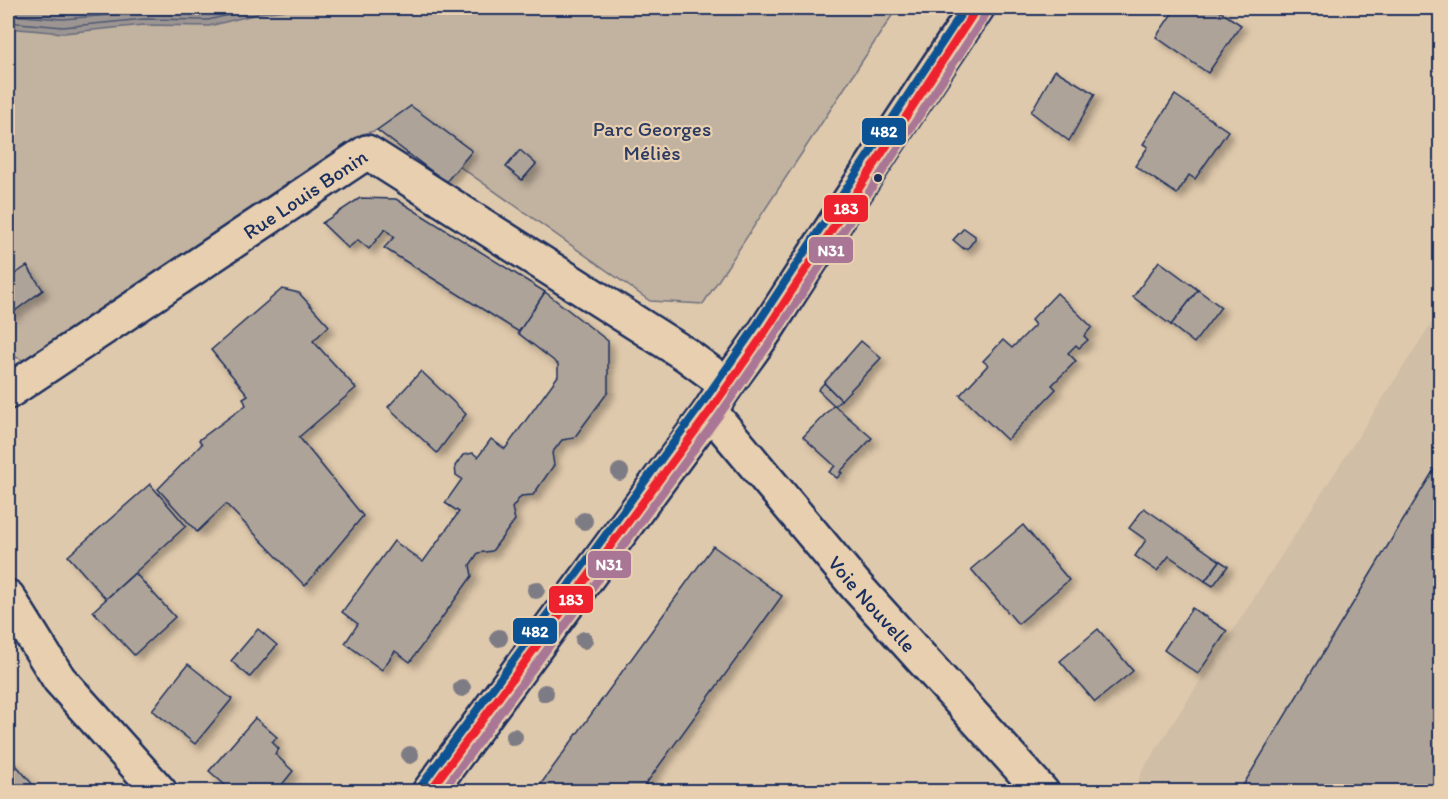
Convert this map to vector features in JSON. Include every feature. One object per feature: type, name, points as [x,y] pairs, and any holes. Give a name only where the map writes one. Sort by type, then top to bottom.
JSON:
[{"type":"street","points":[[429,792],[768,328],[890,136],[977,8]]},
{"type":"street","name":"Rue Louis Bonin","points":[[8,390],[367,152],[685,354],[718,397]]},
{"type":"street","name":"Voie Nouvelle","points":[[718,397],[857,587],[1042,792]]},
{"type":"street","points":[[8,597],[59,679],[160,792]]},
{"type":"shaded area","points":[[1440,310],[1440,791],[1134,792],[1142,771]]},
{"type":"green space","name":"Parc Georges Méliès","points":[[8,8],[897,8],[703,304],[650,301],[459,166],[472,151],[377,130],[360,135],[23,360],[8,354]]},
{"type":"water","points":[[8,8],[305,8],[261,13],[209,26],[144,25],[63,33],[8,28]]},
{"type":"building","points":[[1167,8],[1215,8],[1241,25],[1208,73],[1156,37],[1173,12]]},
{"type":"building","points":[[1055,70],[1095,94],[1069,141],[1031,112]]},
{"type":"building","points":[[1175,95],[1228,131],[1195,179],[1189,175],[1177,194],[1135,166],[1148,147],[1143,144]]},
{"type":"building","points":[[411,106],[472,151],[446,182],[377,130]]},
{"type":"building","points":[[520,150],[536,164],[522,180],[506,167]]},
{"type":"building","points":[[360,198],[396,199],[545,292],[519,332],[384,248],[394,237],[385,229],[369,249],[358,240],[348,248],[322,223]]},
{"type":"building","points":[[964,228],[975,236],[975,239],[968,248],[964,249],[953,240]]},
{"type":"building","points":[[1159,261],[1198,290],[1171,325],[1133,297]]},
{"type":"building","points":[[27,266],[43,290],[8,316],[8,274],[12,276]]},
{"type":"building","points":[[282,289],[299,293],[329,326],[313,341],[356,388],[299,437],[363,516],[305,586],[226,504],[197,532],[158,489],[202,444],[199,440],[246,405],[243,398],[248,395],[211,350]]},
{"type":"building","points":[[1198,290],[1221,307],[1194,343],[1171,325]]},
{"type":"building","points":[[545,292],[608,341],[608,392],[574,438],[562,440],[552,453],[554,465],[533,495],[521,496],[512,508],[515,520],[492,551],[478,553],[470,565],[472,576],[410,662],[395,651],[382,670],[345,643],[358,624],[342,612],[394,541],[423,562],[459,512],[445,503],[462,479],[456,475],[455,466],[463,455],[473,453],[478,457],[491,439],[505,449],[558,376],[558,364],[518,333]]},
{"type":"building","points":[[1057,293],[1092,327],[1084,336],[1088,340],[1079,348],[1076,345],[1068,353],[1076,361],[1052,385],[1056,389],[1007,440],[960,395],[988,365],[983,361],[1003,340],[1012,348],[1035,325],[1031,320]]},
{"type":"building","points":[[861,341],[881,358],[841,400],[824,383]]},
{"type":"building","points":[[421,371],[466,414],[437,453],[388,407]]},
{"type":"building","points":[[824,383],[841,400],[835,406],[818,390]]},
{"type":"building","points":[[834,405],[872,438],[837,478],[829,472],[835,466],[803,437]]},
{"type":"building","points":[[1440,460],[1440,792],[1239,792],[1396,532]]},
{"type":"building","points":[[150,484],[186,526],[106,599],[68,556]]},
{"type":"building","points":[[1144,508],[1220,561],[1205,581],[1169,556],[1157,571],[1135,556],[1146,540],[1129,528]]},
{"type":"building","points":[[1023,525],[1069,580],[1018,624],[971,569]]},
{"type":"building","points":[[713,546],[782,596],[640,792],[535,792]]},
{"type":"building","points":[[1220,561],[1228,566],[1213,586],[1205,581]]},
{"type":"building","points":[[135,573],[175,617],[134,655],[93,611]]},
{"type":"building","points":[[1192,608],[1227,631],[1198,674],[1164,650]]},
{"type":"building","points":[[258,629],[277,645],[250,677],[231,661]]},
{"type":"building","points":[[1098,629],[1133,671],[1095,702],[1060,661]]},
{"type":"building","points":[[188,664],[232,699],[195,744],[152,710]]},
{"type":"building","points":[[255,718],[277,737],[272,742],[279,749],[275,754],[293,771],[276,792],[233,792],[209,771]]},
{"type":"building","points":[[11,759],[39,792],[8,792],[8,762]]},
{"type":"transit line","name":"482","points":[[421,786],[701,405],[754,329],[965,8]]},
{"type":"transit line","name":"183","points":[[429,792],[710,411],[763,335],[977,8]]},
{"type":"transit line","name":"N31","points":[[442,792],[718,417],[771,341],[986,14]]}]
